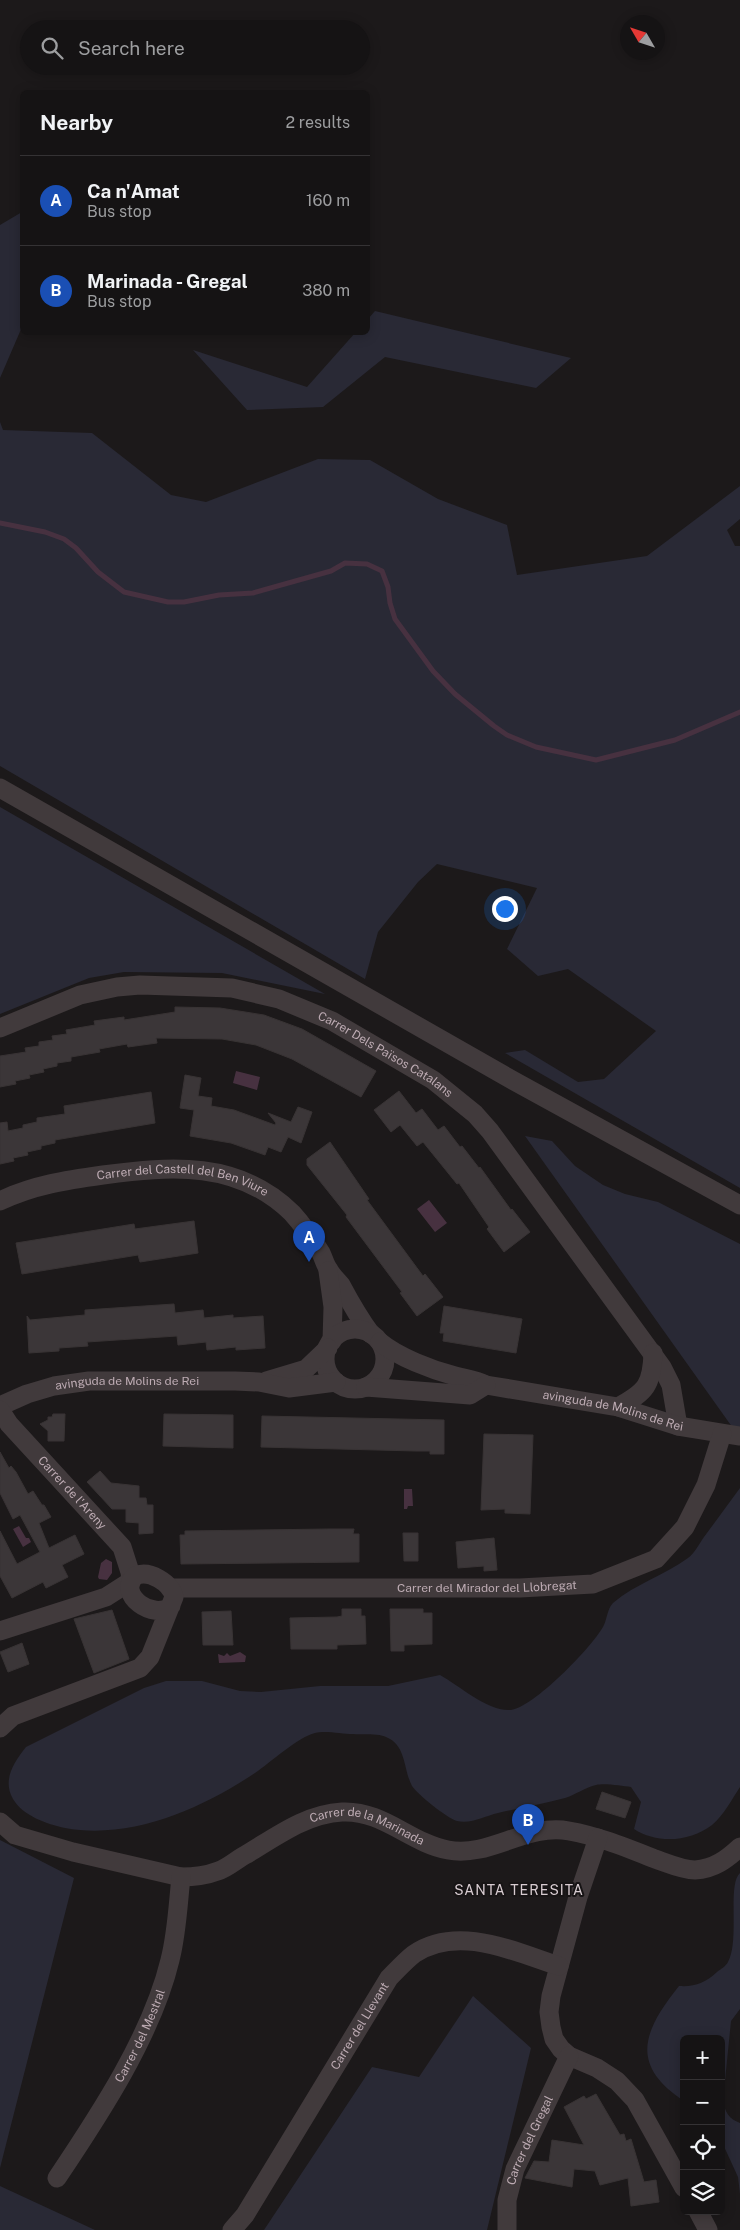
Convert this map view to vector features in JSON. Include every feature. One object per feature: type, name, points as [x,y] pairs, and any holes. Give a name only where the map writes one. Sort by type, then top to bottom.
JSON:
[{"type":"street","points":[[0,788],[506,1076],[740,1205]]},
{"type":"street","name":"Carrer Dels Països Catalans","points":[[0,1028],[80,995],[117,987],[232,988],[279,999],[332,1021],[433,1080],[475,1114],[490,1131],[653,1353],[671,1385],[678,1426]]},
{"type":"street","name":"Carrer del Castell del Ben Viure","points":[[0,1201],[29,1188],[51,1182],[169,1168],[198,1168],[220,1173],[254,1186],[292,1213],[321,1254],[328,1270],[333,1307],[330,1345]]},
{"type":"street","name":"Carrer del Castell del Ben Viure","points":[[328,1270],[340,1284],[375,1338]]},
{"type":"street","points":[[366,1387],[380,1376],[384,1368],[384,1350],[375,1338],[360,1330],[350,1330],[340,1334],[330,1345],[326,1366],[336,1382],[345,1388],[356,1389],[366,1387],[470,1395],[486,1385]]},
{"type":"street","name":"avinguda de Molins de Rei","points":[[375,1338],[390,1350],[401,1355],[455,1376],[479,1381],[486,1385],[618,1408],[678,1426],[731,1435]]},
{"type":"street","name":"avinguda de Molins de Rei","points":[[260,1382],[306,1369],[330,1345]]},
{"type":"street","points":[[618,1408],[642,1392],[652,1376],[653,1353]]},
{"type":"street","name":"avinguda de Molins de Rei","points":[[0,1406],[45,1388],[89,1381],[260,1382],[289,1388],[336,1382]]},
{"type":"street","name":"Carrer de l'Areny","points":[[0,1410],[9,1424],[122,1547],[130,1572],[130,1594],[149,1608]]},
{"type":"street","name":"Carrer del Mirador del Llobregat","points":[[149,1608],[162,1611],[171,1597],[520,1588],[593,1584],[656,1560],[685,1527],[731,1435]]},
{"type":"street","points":[[0,1631],[106,1597],[139,1574],[148,1574],[171,1597],[150,1657],[140,1668],[14,1716],[0,1728]]},
{"type":"street","points":[[149,1608],[155,1642]]},
{"type":"street","name":"Carrer de la Marinada","points":[[0,1822],[14,1835],[73,1852],[180,1877],[198,1876],[219,1871],[304,1820],[326,1814],[345,1812],[371,1816],[432,1845],[459,1852],[475,1851],[530,1833],[556,1829],[598,1838],[673,1865],[693,1870],[724,1862],[740,1846]]},
{"type":"street","points":[[598,1838],[578,1897],[559,1966],[549,2012],[554,2039],[569,2056],[598,2068],[617,2081],[635,2100],[680,2181]]},
{"type":"street","name":"Carrer del Mestral","points":[[57,2178],[91,2128],[135,2050],[161,1990],[170,1958],[180,1877]]},
{"type":"street","name":"Carrer del Llevant","points":[[232,2230],[245,2215],[389,1978],[415,1954],[430,1946],[453,1941],[472,1941],[559,1966]]},
{"type":"street","name":"Carrer del Gregal","points":[[507,2230],[507,2200],[515,2169],[569,2056]]},
{"type":"street","points":[[700,2215],[708,2230]]},
{"type":"shaded area","points":[[20,213],[20,332],[0,378],[0,225]]},
{"type":"shaded area","points":[[375,311],[571,358],[536,388],[385,357],[323,407],[247,410],[193,350],[307,387],[353,335],[370,335],[370,317]]},
{"type":"shaded area","points":[[0,422],[3,430],[92,433],[171,495],[206,502],[318,459],[370,460],[438,499],[507,525],[517,575],[647,556],[740,486],[740,519],[727,530],[735,546],[740,546],[740,1188],[505,1053],[525,1050],[578,1082],[604,1079],[656,1031],[568,969],[538,976],[507,949],[537,888],[437,864],[418,882],[378,932],[365,979],[0,766]]},
{"type":"shaded area","points":[[0,807],[325,994],[222,973],[124,972],[89,978],[0,1014]]},
{"type":"shaded area","points":[[236,1071],[260,1077],[257,1090],[233,1083]]},
{"type":"shaded area","points":[[525,1136],[552,1141],[575,1166],[603,1185],[625,1194],[658,1202],[740,1244],[740,1438]]},
{"type":"shaded area","points":[[429,1200],[447,1223],[435,1232],[417,1209]]},
{"type":"shaded area","points":[[740,1488],[740,1787],[716,1821],[694,1835],[684,1838],[663,1839],[643,1834],[634,1829],[641,1802],[631,1787],[609,1784],[592,1786],[565,1798],[498,1813],[473,1821],[457,1821],[433,1806],[412,1786],[402,1754],[395,1743],[382,1735],[372,1734],[324,1732],[308,1735],[255,1773],[212,1798],[165,1818],[115,1830],[90,1831],[65,1828],[43,1822],[29,1815],[17,1805],[10,1792],[9,1778],[11,1772],[17,1759],[26,1747],[144,1688],[166,1681],[202,1681],[240,1691],[261,1692],[320,1686],[388,1686],[440,1675],[493,1707],[511,1710],[521,1706],[547,1688],[575,1662],[603,1627],[609,1608],[613,1603],[631,1590],[670,1570],[690,1556]]},
{"type":"shaded area","points":[[404,1489],[412,1489],[413,1506],[408,1506],[407,1509],[404,1509]]},
{"type":"shaded area","points":[[19,1526],[26,1538],[29,1538],[31,1542],[23,1547],[13,1529]]},
{"type":"shaded area","points":[[106,1559],[112,1562],[112,1573],[107,1580],[99,1579],[101,1563]]},
{"type":"shaded area","points":[[240,1652],[246,1656],[245,1662],[219,1663],[218,1654],[224,1656],[227,1653],[230,1656]]},
{"type":"shaded area","points":[[0,1840],[74,1878],[0,2168]]},
{"type":"shaded area","points":[[740,1873],[740,2009],[731,2021],[725,2081],[725,2035],[680,2035],[680,2098],[667,2088],[655,2074],[649,2061],[647,2047],[650,2033],[657,2018],[679,1986],[690,1986],[704,1982],[728,1962],[733,1940],[734,1888]]},
{"type":"shaded area","points":[[473,1996],[531,2048],[487,2230],[264,2230],[372,2067],[419,2077]]},
{"type":"shaded area","points":[[725,2109],[728,2115],[740,2123],[740,2194],[738,2177],[725,2149]]},
{"type":"shaded area","points":[[0,2186],[95,2230],[0,2230]]},
{"type":"building","points":[[175,1007],[220,1008],[264,1015],[302,1029],[376,1071],[361,1097],[292,1059],[256,1045],[222,1039],[156,1038],[157,1043],[128,1047],[127,1044],[99,1049],[100,1052],[71,1057],[71,1061],[57,1063],[57,1066],[43,1069],[44,1072],[29,1075],[30,1078],[15,1081],[16,1084],[0,1087],[0,1056],[26,1052],[25,1048],[39,1046],[39,1042],[53,1040],[52,1036],[67,1034],[66,1030],[95,1025],[94,1021],[124,1017],[124,1020],[175,1012]]},
{"type":"building","points":[[185,1075],[201,1078],[198,1096],[212,1098],[211,1106],[234,1110],[275,1125],[276,1123],[268,1113],[291,1122],[298,1107],[312,1112],[301,1143],[288,1137],[281,1152],[268,1147],[265,1155],[231,1143],[190,1136],[194,1110],[180,1108]]},
{"type":"building","points":[[399,1091],[416,1113],[422,1109],[438,1130],[444,1126],[460,1147],[462,1146],[480,1167],[511,1210],[530,1232],[504,1252],[487,1229],[489,1227],[459,1183],[457,1184],[423,1142],[417,1146],[400,1125],[391,1132],[374,1110]]},
{"type":"building","points":[[151,1092],[155,1123],[55,1140],[55,1143],[41,1146],[41,1149],[27,1152],[28,1155],[13,1158],[14,1161],[0,1164],[0,1123],[7,1122],[8,1131],[23,1128],[23,1125],[37,1122],[37,1118],[65,1114],[64,1106]]},
{"type":"building","points":[[330,1142],[369,1199],[367,1200],[423,1276],[425,1274],[443,1297],[417,1316],[400,1293],[402,1292],[346,1217],[347,1215],[307,1165],[307,1159]]},
{"type":"building","points":[[194,1221],[198,1253],[140,1262],[138,1255],[22,1274],[16,1243],[134,1224],[135,1229]]},
{"type":"building","points":[[174,1304],[175,1313],[203,1310],[204,1318],[233,1315],[233,1318],[263,1316],[265,1348],[236,1350],[236,1347],[207,1350],[206,1342],[178,1345],[177,1336],[87,1342],[88,1346],[59,1348],[59,1351],[29,1353],[27,1316],[30,1320],[85,1315],[85,1310]]},
{"type":"building","points":[[444,1306],[522,1319],[516,1353],[443,1341],[444,1333],[440,1333]]},
{"type":"building","points":[[53,1414],[65,1414],[64,1441],[48,1441],[48,1431],[40,1424],[48,1420],[48,1417],[52,1417]]},
{"type":"building","points":[[164,1414],[233,1415],[233,1448],[163,1446]]},
{"type":"building","points":[[262,1416],[444,1420],[444,1454],[430,1454],[430,1451],[261,1447]]},
{"type":"building","points":[[484,1434],[533,1435],[530,1514],[505,1513],[505,1509],[481,1510]]},
{"type":"building","points":[[0,1452],[9,1468],[11,1466],[16,1472],[28,1494],[33,1491],[51,1517],[39,1523],[49,1548],[75,1535],[84,1554],[62,1565],[68,1577],[46,1588],[43,1582],[12,1598],[0,1576],[0,1531],[17,1564],[40,1552],[20,1515],[13,1519],[0,1493]]},
{"type":"building","points":[[100,1471],[111,1483],[139,1486],[139,1498],[146,1498],[147,1505],[153,1505],[153,1533],[139,1534],[139,1523],[126,1522],[126,1509],[112,1509],[87,1482]]},
{"type":"building","points":[[354,1529],[353,1534],[359,1534],[359,1562],[181,1564],[180,1535],[185,1535],[185,1531]]},
{"type":"building","points":[[403,1533],[418,1533],[418,1561],[404,1561]]},
{"type":"building","points":[[494,1538],[497,1570],[484,1571],[484,1566],[458,1568],[456,1542]]},
{"type":"building","points":[[342,1609],[361,1609],[361,1616],[365,1616],[366,1644],[337,1645],[337,1649],[291,1649],[290,1618],[337,1617],[342,1616]]},
{"type":"building","points":[[390,1609],[423,1609],[423,1613],[432,1613],[432,1644],[404,1645],[404,1651],[391,1651]]},
{"type":"building","points":[[112,1610],[129,1659],[94,1673],[74,1619]]},
{"type":"building","points":[[231,1611],[233,1645],[203,1645],[202,1612]]},
{"type":"building","points":[[22,1643],[29,1664],[8,1672],[0,1652]]},
{"type":"building","points":[[602,1792],[631,1802],[625,1818],[596,1809]]},
{"type":"building","points":[[596,2094],[620,2135],[624,2134],[626,2141],[631,2139],[644,2182],[656,2180],[659,2202],[631,2206],[628,2178],[600,2185],[595,2171],[574,2169],[572,2187],[525,2178],[534,2161],[549,2162],[552,2140],[584,2145],[564,2107],[584,2096],[586,2099]]},
{"type":"waterway","points":[[0,523],[45,532],[64,539],[76,548],[98,572],[124,592],[168,602],[184,602],[219,595],[253,593],[331,571],[345,563],[367,564],[382,571],[388,587],[395,619],[433,671],[455,694],[494,726],[507,735],[536,747],[596,760],[675,740],[740,712]]},
{"type":"place","name":"Ca n'Amat","points":[[309,1262]]},
{"type":"place","name":"Marinada - Gregal","points":[[528,1845]]},
{"type":"district","name":"SANTA TERESITA","points":[[519,1890]]}]
